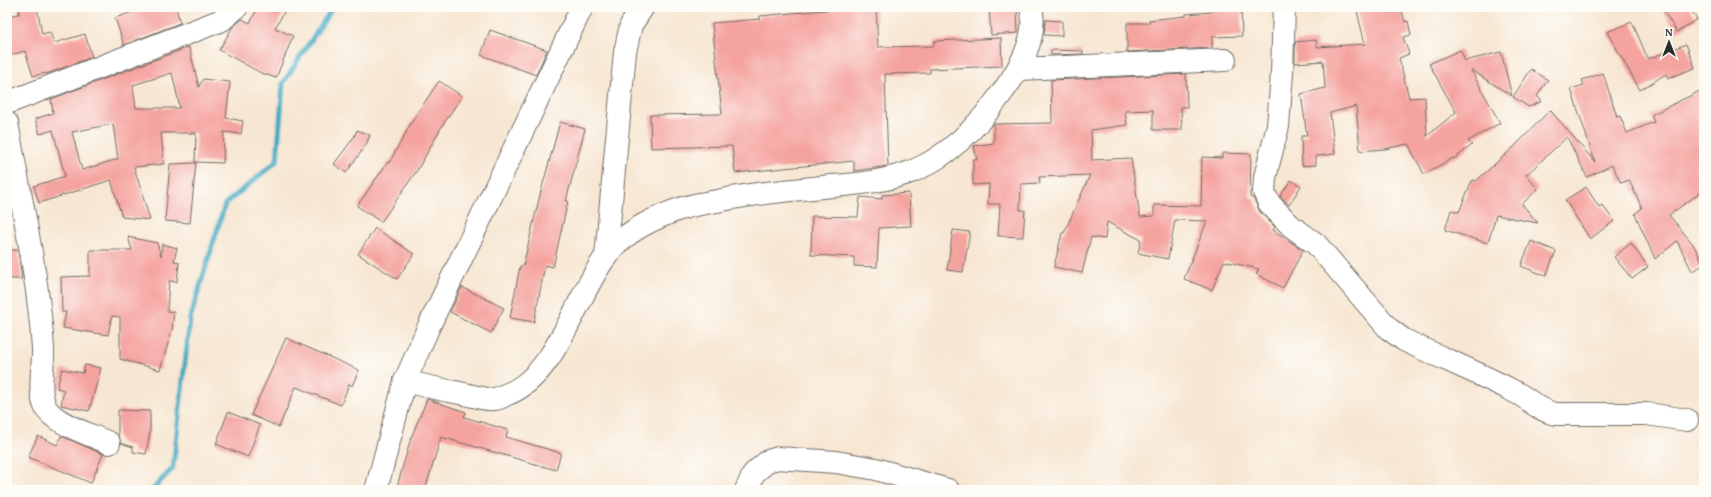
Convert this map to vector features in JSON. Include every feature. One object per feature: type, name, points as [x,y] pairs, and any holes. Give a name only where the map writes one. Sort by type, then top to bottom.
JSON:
[{"type":"street","points":[[376,490],[405,381],[429,326],[582,7]]},
{"type":"street","points":[[606,256],[625,52],[631,25],[643,7]]},
{"type":"street","points":[[405,381],[427,387],[494,400],[514,392],[531,380],[548,360],[606,256],[622,237],[648,221],[677,209],[748,194],[870,183],[915,170],[940,155],[965,136],[986,116],[1019,69],[1028,44],[1033,17],[1031,7]]},
{"type":"street","points":[[1284,7],[1282,73],[1278,126],[1265,177],[1264,192],[1269,203],[1291,226],[1320,249],[1389,329],[1404,340],[1517,393],[1545,412],[1555,414],[1647,414],[1686,420]]},
{"type":"street","points":[[7,104],[228,11]]},
{"type":"street","points":[[1019,69],[1225,60]]},
{"type":"street","points":[[7,123],[41,315],[43,354],[42,394],[45,407],[52,417],[109,443]]},
{"type":"street","points":[[746,490],[754,473],[768,461],[778,458],[836,462],[876,469],[948,490]]},
{"type":"building","points":[[19,7],[37,7],[42,34],[50,32],[54,43],[85,34],[92,57],[46,74],[33,76],[25,51],[7,56],[7,16],[19,14]]},
{"type":"building","points":[[141,7],[176,7],[180,23],[124,45],[115,18],[141,9]]},
{"type":"building","points":[[258,7],[287,7],[275,28],[293,36],[276,78],[261,73],[219,50],[232,28],[242,19],[250,23]]},
{"type":"building","points":[[835,7],[876,7],[878,47],[934,46],[934,41],[1001,38],[1002,66],[930,69],[930,73],[885,74],[888,166],[854,171],[854,161],[735,173],[732,146],[651,148],[650,115],[722,114],[712,23],[760,19],[760,16],[835,9]]},
{"type":"building","points":[[989,7],[1017,7],[1018,33],[991,35]]},
{"type":"building","points":[[1212,7],[1241,7],[1242,36],[1212,37],[1212,48],[1127,52],[1127,23],[1149,23],[1149,20],[1186,16],[1186,14],[1212,12]]},
{"type":"building","points":[[1356,7],[1401,7],[1405,22],[1408,21],[1411,35],[1403,37],[1409,54],[1399,58],[1409,98],[1425,97],[1427,136],[1456,112],[1429,64],[1460,50],[1465,61],[1501,52],[1512,96],[1471,70],[1500,123],[1468,141],[1472,145],[1454,159],[1453,158],[1424,174],[1408,144],[1385,149],[1360,151],[1356,106],[1330,113],[1335,154],[1316,156],[1316,165],[1302,166],[1301,136],[1307,136],[1301,94],[1325,88],[1323,61],[1295,63],[1295,42],[1316,40],[1317,47],[1365,44]]},
{"type":"building","points":[[1661,7],[1689,7],[1697,19],[1677,32]]},
{"type":"building","points":[[1045,20],[1062,21],[1062,36],[1044,35]]},
{"type":"building","points":[[1632,22],[1648,59],[1686,44],[1695,68],[1668,78],[1666,74],[1640,90],[1607,32]]},
{"type":"building","points":[[490,30],[547,50],[536,75],[481,55]]},
{"type":"building","points":[[189,47],[199,87],[203,79],[230,82],[226,118],[243,121],[241,134],[224,132],[223,163],[195,162],[196,133],[161,133],[164,164],[134,167],[150,220],[122,217],[111,180],[39,203],[34,186],[65,176],[53,130],[40,134],[35,119],[53,113],[51,99]],"holes":[[[172,73],[180,108],[136,108],[133,85]],[[113,124],[118,159],[82,170],[72,132]]]},
{"type":"building","points":[[1051,50],[1083,51],[1083,54],[1051,55]]},
{"type":"building","points":[[1531,69],[1548,80],[1537,96],[1542,101],[1529,107],[1513,97]]},
{"type":"building","points":[[1603,73],[1617,117],[1620,116],[1627,133],[1654,122],[1651,115],[1704,89],[1704,190],[1669,215],[1693,244],[1704,265],[1692,271],[1677,241],[1655,259],[1635,214],[1642,208],[1629,180],[1621,183],[1612,165],[1587,177],[1567,137],[1526,175],[1538,189],[1522,204],[1538,223],[1496,215],[1488,243],[1445,230],[1451,210],[1459,212],[1472,180],[1476,181],[1514,147],[1550,110],[1595,162],[1571,89],[1584,85],[1582,80]]},
{"type":"building","points":[[1186,74],[1187,107],[1181,107],[1182,130],[1153,130],[1153,110],[1125,111],[1127,125],[1091,130],[1092,160],[1131,158],[1140,217],[1154,216],[1154,205],[1201,206],[1202,157],[1222,158],[1222,153],[1251,154],[1250,197],[1254,199],[1260,212],[1275,227],[1273,230],[1303,250],[1283,288],[1256,274],[1259,269],[1224,261],[1212,290],[1184,279],[1207,221],[1175,220],[1168,259],[1138,253],[1141,240],[1107,222],[1105,239],[1091,237],[1082,273],[1054,267],[1062,233],[1064,233],[1090,175],[1039,177],[1040,183],[1021,184],[1020,210],[1025,210],[1023,237],[998,236],[1000,204],[988,204],[989,184],[973,185],[973,160],[977,160],[974,146],[994,143],[994,124],[1052,123],[1051,80]]},
{"type":"building","points":[[439,81],[462,96],[442,126],[418,169],[381,222],[357,206],[388,162],[389,163],[414,118]]},
{"type":"building","points":[[560,122],[585,129],[566,201],[568,201],[553,267],[545,265],[534,322],[510,318],[520,266],[523,266],[540,195]]},
{"type":"building","points":[[357,130],[370,135],[366,145],[346,173],[334,164],[354,137]]},
{"type":"building","points":[[196,163],[190,223],[165,221],[170,164]]},
{"type":"building","points":[[1291,180],[1301,186],[1289,205],[1280,196]]},
{"type":"building","points":[[1586,187],[1599,207],[1602,205],[1614,221],[1590,239],[1565,200]]},
{"type":"building","points":[[909,193],[911,226],[879,228],[877,267],[854,266],[854,257],[811,255],[812,216],[858,217],[860,197],[882,199],[882,195]]},
{"type":"building","points":[[375,228],[414,254],[397,279],[358,254]]},
{"type":"building","points":[[953,230],[970,232],[963,272],[947,270]]},
{"type":"building","points":[[128,237],[157,243],[161,256],[162,244],[177,248],[174,261],[179,262],[177,282],[169,281],[167,311],[174,312],[172,330],[160,370],[120,359],[120,317],[112,316],[108,335],[63,328],[66,312],[62,312],[61,277],[90,276],[90,250],[132,250]]},
{"type":"building","points":[[1531,241],[1556,251],[1546,276],[1521,266]]},
{"type":"building","points":[[1631,243],[1648,267],[1632,279],[1614,257]]},
{"type":"building","points":[[7,250],[18,250],[22,279],[7,279]]},
{"type":"building","points":[[462,287],[504,308],[491,333],[450,312]]},
{"type":"building","points":[[286,338],[359,370],[352,386],[349,384],[341,405],[296,387],[279,427],[251,415]]},
{"type":"building","points":[[85,365],[101,368],[89,411],[61,405],[64,390],[57,388],[62,369],[83,373]]},
{"type":"building","points":[[427,399],[466,412],[464,417],[508,430],[506,437],[561,453],[556,470],[441,437],[425,490],[396,490],[411,438]]},
{"type":"building","points":[[118,410],[150,411],[150,432],[146,454],[133,452],[133,447],[121,443],[118,435]]},
{"type":"building","points":[[228,412],[260,425],[248,457],[216,444]]},
{"type":"building","points":[[38,436],[57,445],[61,436],[103,454],[91,483],[28,457]]},
{"type":"waterway","points":[[152,490],[173,468],[190,319],[225,204],[277,161],[283,83],[333,7]]}]
